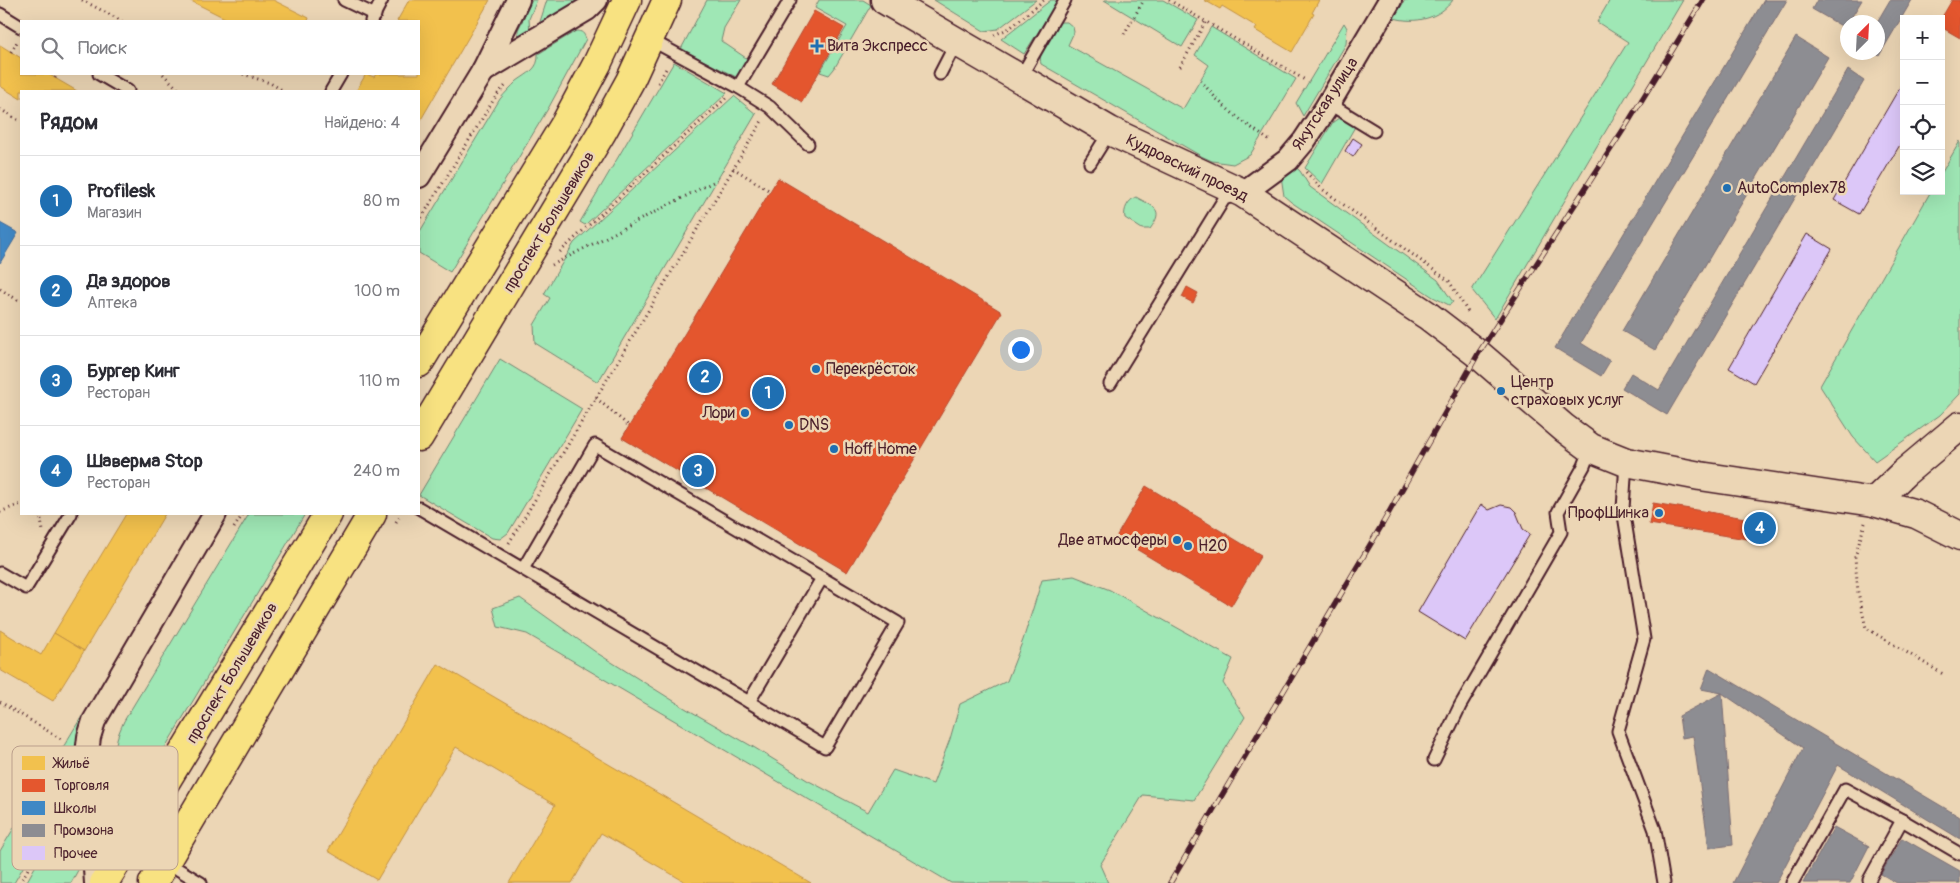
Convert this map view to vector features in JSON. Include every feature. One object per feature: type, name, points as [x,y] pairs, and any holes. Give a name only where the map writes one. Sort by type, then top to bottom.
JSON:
[{"type":"main road","points":[[420,361],[565,124],[597,64],[627,0]]},
{"type":"main road","name":"проспект Большевиков","points":[[420,435],[584,163],[630,81],[667,0]]},
{"type":"main road","name":"проспект Большевиков","points":[[178,761],[327,515]]},
{"type":"main road","points":[[178,840],[371,515]]},
{"type":"main road","points":[[202,722],[235,743]]},
{"type":"main road","name":"проспект Большевиков","points":[[104,883],[112,870]]},
{"type":"street","points":[[420,174],[483,71],[518,0]]},
{"type":"street","points":[[483,71],[587,9],[596,0]]},
{"type":"street","name":"Кудровский проезд","points":[[885,0],[1110,131],[1242,192],[1426,315],[1478,354],[1564,428],[1591,448],[1626,462],[1700,476],[1874,502],[1916,514],[1960,536]]},
{"type":"street","name":"Якутская улица","points":[[1242,192],[1288,160],[1304,141],[1390,0]]},
{"type":"street","points":[[1874,502],[1904,473],[1960,426]]},
{"type":"street","points":[[88,746],[94,721],[214,515]]},
{"type":"street","points":[[95,870],[96,883]]},
{"type":"lane","points":[[344,0],[373,18],[382,0]]},
{"type":"lane","points":[[738,87],[790,0]]},
{"type":"lane","points":[[1020,78],[1065,0]]},
{"type":"lane","points":[[0,14],[20,26]]},
{"type":"lane","points":[[649,39],[738,87],[770,107],[808,144]]},
{"type":"lane","points":[[940,74],[957,42]]},
{"type":"lane","points":[[101,75],[126,90]]},
{"type":"lane","points":[[332,90],[340,75]]},
{"type":"lane","points":[[1328,103],[1374,131]]},
{"type":"lane","points":[[1090,163],[1110,131]]},
{"type":"lane","points":[[1110,384],[1224,198],[1242,192]]},
{"type":"lane","points":[[420,509],[502,556],[522,569],[825,747],[898,623],[595,445],[522,569]]},
{"type":"lane","points":[[1434,760],[1460,706],[1561,532],[1558,512],[1584,466],[1591,448]]},
{"type":"lane","points":[[1626,462],[1623,509],[1644,639],[1618,731],[1655,830],[1664,883]]},
{"type":"lane","points":[[0,573],[26,588],[70,515]]},
{"type":"lane","points":[[749,702],[822,578]]},
{"type":"lane","points":[[1792,883],[1845,789],[1960,854]]},
{"type":"lane","points":[[1870,882],[1902,820]]},
{"type":"lane","points":[[159,872],[201,883]]},
{"type":"path","points":[[82,0],[120,20]]},
{"type":"path","points":[[987,38],[1010,28],[1044,0]]},
{"type":"path","points":[[1124,34],[1144,0]]},
{"type":"path","points":[[1169,0],[1305,80]]},
{"type":"path","points":[[1180,67],[1206,21]]},
{"type":"path","points":[[164,75],[179,90]]},
{"type":"path","points":[[246,75],[270,83],[282,90]]},
{"type":"path","points":[[1201,80],[1234,114],[1270,141]]},
{"type":"path","points":[[420,220],[496,96],[510,82]]},
{"type":"path","points":[[559,252],[738,87]]},
{"type":"path","points":[[502,556],[770,107]]},
{"type":"path","points":[[0,109],[20,121]]},
{"type":"path","points":[[1300,166],[1322,189],[1449,281],[1469,315]]},
{"type":"path","points":[[733,168],[770,191]]},
{"type":"path","points":[[552,264],[717,180]]},
{"type":"path","points":[[0,289],[20,301]]},
{"type":"path","points":[[596,398],[629,426]]},
{"type":"path","points":[[1874,502],[1865,522],[1855,557],[1858,592],[1866,628],[1943,674]]},
{"type":"path","points":[[0,512],[20,504]]},
{"type":"path","points":[[0,702],[61,739]]},
{"type":"green space","points":[[532,0],[537,0],[529,19],[530,33],[521,37],[518,34],[518,30]]},
{"type":"green space","points":[[547,0],[581,0],[538,28]]},
{"type":"green space","points":[[707,0],[741,0],[724,28],[721,41],[749,60],[741,77],[736,77],[681,49]]},
{"type":"green space","points":[[819,0],[863,0],[871,5],[829,75],[820,72],[847,26],[815,8]]},
{"type":"green space","points":[[934,0],[1036,0],[998,29],[984,31]]},
{"type":"green space","points":[[1051,0],[1057,0],[1056,4],[1024,54],[1001,39]]},
{"type":"green space","points":[[1104,0],[1163,0],[1198,20],[1182,47]]},
{"type":"green space","points":[[1405,0],[1453,0],[1434,16],[1418,20],[1394,18]]},
{"type":"green space","points":[[1610,0],[1683,0],[1495,319],[1472,290],[1628,42],[1597,22]]},
{"type":"green space","points":[[1060,22],[1067,22],[1073,27],[1074,32],[1068,45],[1183,109],[1209,65],[1195,55],[1211,27],[1296,79],[1250,155],[1233,164],[1212,161],[1041,64],[1040,59],[1043,48]]},
{"type":"green space","points":[[1344,23],[1347,28],[1346,44],[1303,116],[1296,103]]},
{"type":"green space","points":[[576,31],[580,31],[586,39],[549,107],[450,272],[420,254],[420,231],[500,99],[517,81],[535,67],[538,54]]},
{"type":"green space","points":[[674,62],[727,93],[585,225],[580,222]]},
{"type":"green space","points":[[734,96],[756,114],[598,382],[535,343],[534,325],[550,298],[544,294],[574,243]]},
{"type":"green space","points":[[1339,118],[1356,125],[1322,184],[1305,168],[1333,122]]},
{"type":"green space","points":[[1960,141],[1960,394],[1940,415],[1875,461],[1853,437],[1820,386],[1929,195],[1945,195],[1945,167]]},
{"type":"green space","points":[[1293,165],[1300,171],[1310,187],[1438,280],[1453,302],[1449,305],[1433,297],[1291,202],[1284,196],[1281,176]]},
{"type":"green space","points":[[1136,197],[1152,206],[1157,213],[1157,217],[1150,229],[1142,229],[1125,218],[1127,206]]},
{"type":"green space","points":[[500,359],[582,409],[508,533],[500,539],[492,538],[420,496]]},
{"type":"green space","points":[[248,515],[304,515],[166,746],[116,746],[124,721]]},
{"type":"green space","points":[[1074,576],[1110,590],[1233,659],[1223,683],[1245,717],[1194,800],[1143,795],[1100,865],[1108,883],[951,883],[527,634],[498,627],[493,608],[520,598],[597,653],[685,708],[807,780],[868,812],[893,770],[933,784],[950,739],[960,704],[1007,681],[1023,640],[1042,580]]},
{"type":"green space","points":[[82,716],[77,746],[64,746]]},
{"type":"green space","points":[[12,831],[12,870],[21,870],[14,883],[0,883],[0,851]]},
{"type":"green space","points":[[33,870],[78,870],[71,883],[26,883]]},
{"type":"building: Жильё","points":[[189,0],[273,0],[309,18],[308,20],[229,20]]},
{"type":"building: Жильё","points":[[409,0],[490,0],[420,121],[420,90],[357,90],[365,75],[374,77],[375,75],[420,75],[420,20],[398,20]]},
{"type":"building: Жильё","points":[[1204,0],[1319,0],[1312,13],[1314,14],[1292,52],[1255,30],[1257,27],[1222,6],[1220,9]]},
{"type":"building: Жильё","points":[[0,45],[20,57],[20,75],[50,75],[75,90],[20,90],[20,98],[0,86]]},
{"type":"building: Жильё","points":[[125,515],[164,515],[84,651],[54,633]]},
{"type":"building: Жильё","points":[[0,630],[41,655],[54,633],[84,651],[53,701],[0,670]]},
{"type":"building: Жильё","points":[[438,664],[811,883],[687,883],[601,833],[572,883],[509,883],[555,805],[456,747],[377,880],[328,851]]},
{"type":"building: Торговля","points":[[1952,0],[1960,0],[1960,38],[1945,29],[1945,15],[1943,15]]},
{"type":"building: Торговля","points":[[814,11],[844,28],[802,102],[772,84]]},
{"type":"building: Торговля","name":"Перекрёсток","points":[[778,178],[1002,312],[847,572],[622,438]]},
{"type":"building: Торговля","points":[[1187,287],[1198,293],[1193,303],[1182,297]]},
{"type":"building: Торговля","name":"H2O","points":[[1146,486],[1261,555],[1231,606],[1116,537]]},
{"type":"building: Торговля","points":[[1653,503],[1770,522],[1767,542],[1649,524]]},
{"type":"building: Школы","points":[[0,223],[18,233],[0,263]]},
{"type":"building: Промзона","points":[[1764,0],[1787,0],[1581,343],[1610,361],[1601,376],[1555,348]]},
{"type":"building: Промзона","points":[[1817,0],[1862,0],[1853,15],[1840,15],[1840,25],[1812,9]]},
{"type":"building: Промзона","points":[[1890,0],[1912,0],[1903,15],[1900,15],[1900,20],[1885,46],[1885,15],[1881,15]]},
{"type":"building: Промзона","points":[[1796,37],[1828,57],[1655,350],[1622,331]]},
{"type":"building: Промзона","points":[[1848,70],[1864,81],[1667,415],[1622,388],[1631,373],[1659,390]]},
{"type":"building: Промзона","points":[[1709,668],[1960,817],[1960,839],[1838,765],[1776,883],[1733,883],[1803,748],[1722,693],[1701,689]]},
{"type":"building: Промзона","points":[[1722,693],[1733,845],[1709,848],[1693,736],[1682,738],[1679,716]]},
{"type":"building: Промзона","points":[[1834,827],[1869,846],[1850,883],[1803,883]]},
{"type":"building: Промзона","points":[[1902,838],[1960,871],[1960,883],[1897,883],[1881,874]]},
{"type":"building: Прочее","points":[[1900,87],[1900,145],[1859,214],[1834,200]]},
{"type":"building: Прочее","points":[[1353,138],[1362,144],[1353,157],[1345,151]]},
{"type":"building: Прочее","points":[[1807,234],[1832,249],[1754,383],[1729,368]]},
{"type":"building: Прочее","points":[[1481,504],[1489,510],[1501,505],[1511,507],[1516,512],[1523,529],[1530,534],[1465,641],[1418,612]]},
{"type":"railway","points":[[1170,883],[1383,523],[1478,354],[1627,124],[1703,0]]},
{"type":"place","name":"Вита Экспресс","points":[[817,46]]},
{"type":"place","name":"AutoComplex78","points":[[1727,188]]},
{"type":"place","name":"Перекрёсток","points":[[816,369]]},
{"type":"place","name":"Да здоров","points":[[705,377]]},
{"type":"place","name":"Центр страховых услуг","points":[[1501,391]]},
{"type":"place","name":"Profilesk","points":[[768,393]]},
{"type":"place","name":"Лори","points":[[745,413]]},
{"type":"place","name":"DNS","points":[[789,425]]},
{"type":"place","name":"Hoff Home","points":[[834,449]]},
{"type":"place","name":"Бургер Кинг","points":[[698,471]]},
{"type":"place","name":"ПрофШинка","points":[[1659,513]]},
{"type":"place","name":"Шаверма Stop","points":[[1760,528]]},
{"type":"place","name":"Две атмосферы","points":[[1177,540]]},
{"type":"place","name":"H2O","points":[[1188,546]]}]
